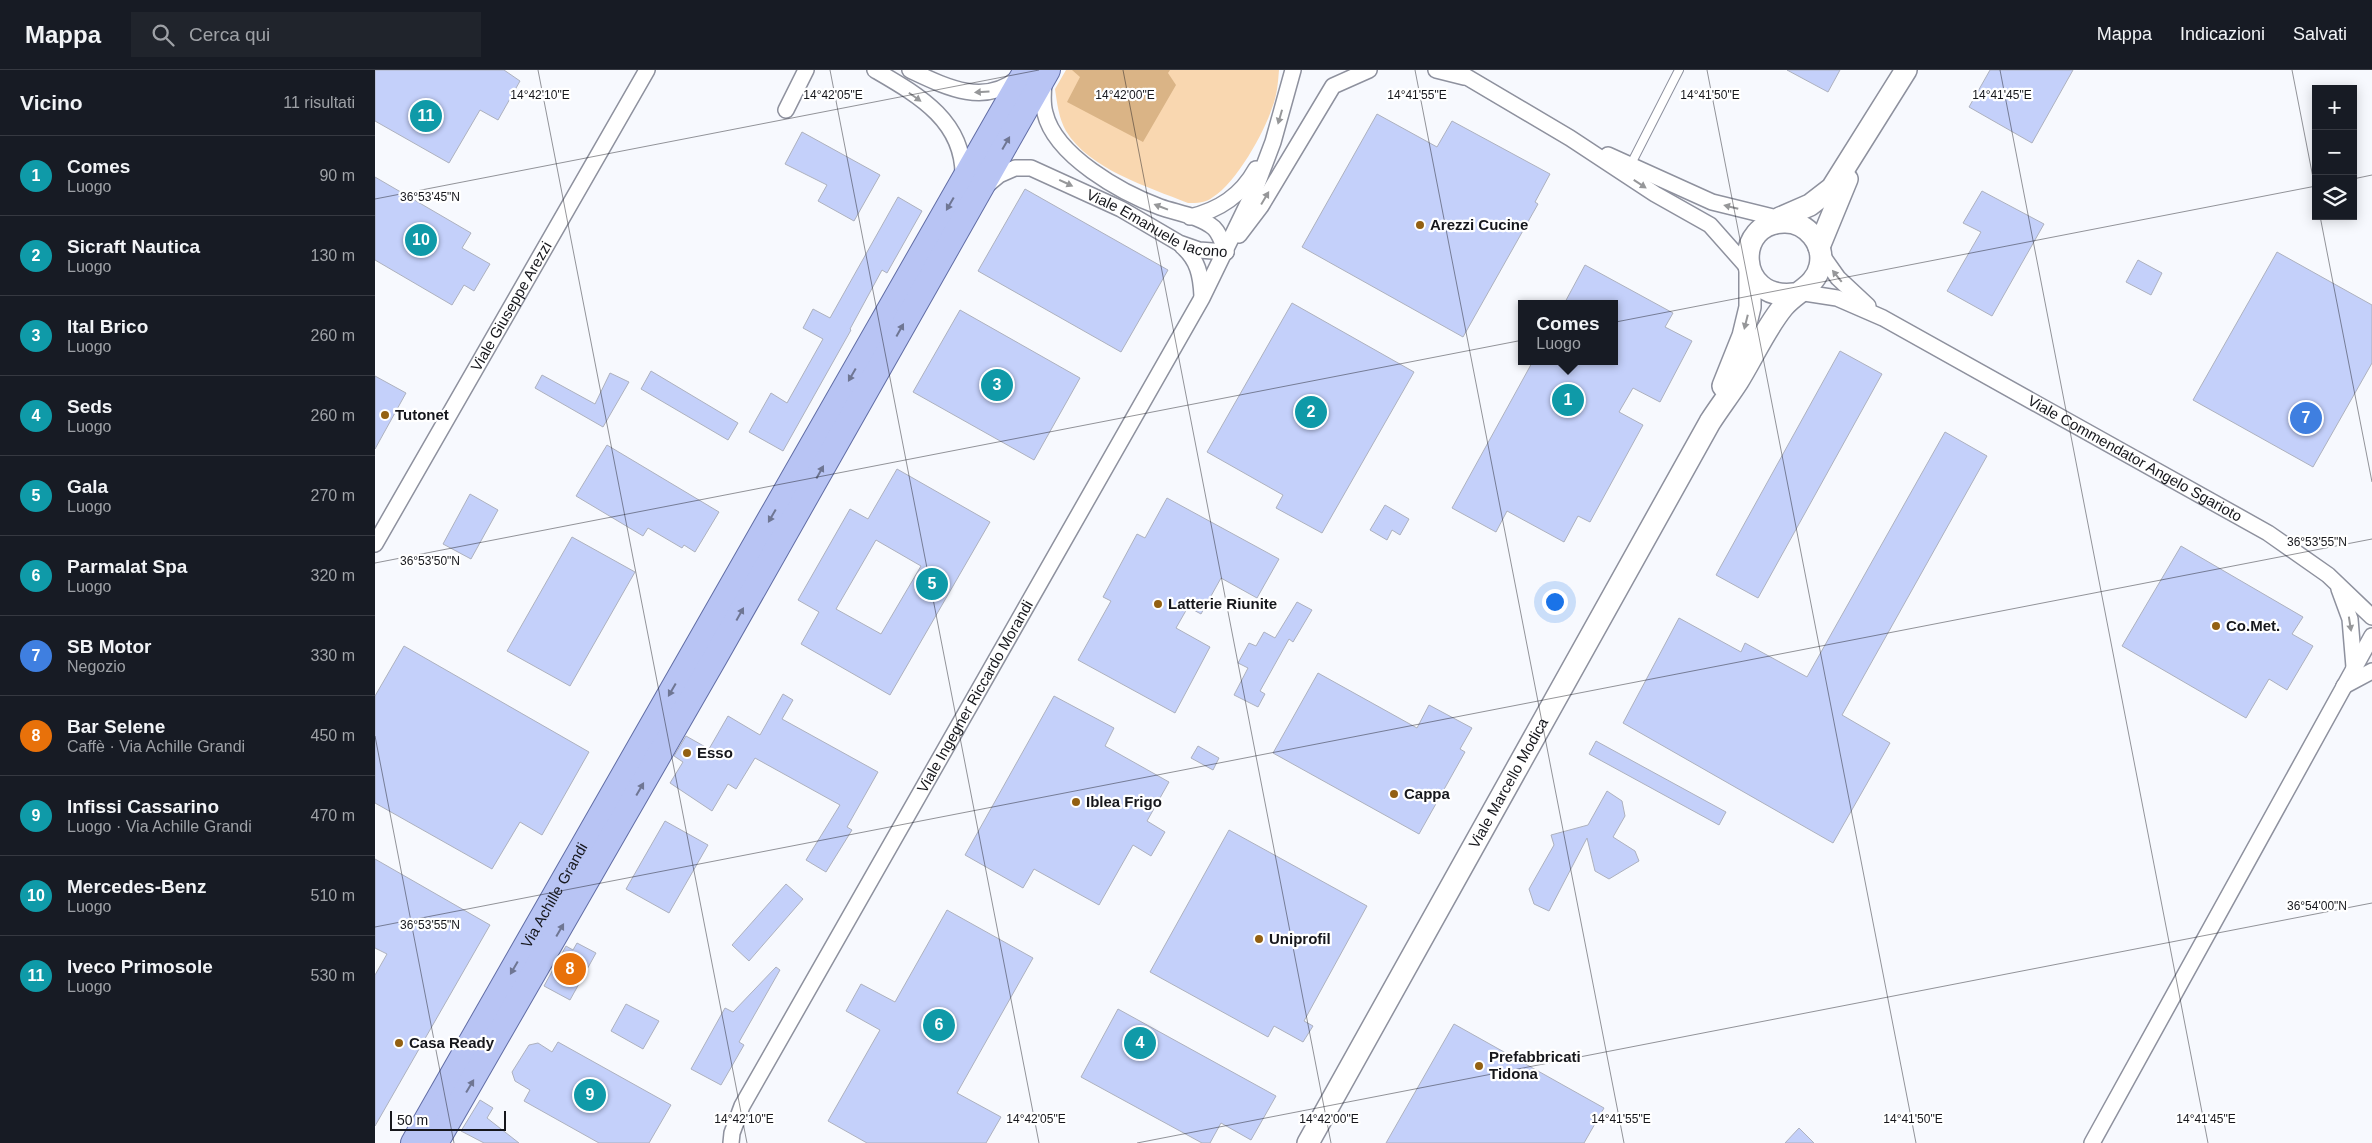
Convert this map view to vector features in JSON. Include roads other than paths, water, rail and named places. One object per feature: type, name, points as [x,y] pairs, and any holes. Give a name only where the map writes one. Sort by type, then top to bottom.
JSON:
[{"type":"main road","points":[[706,652],[1036,72]]},
{"type":"main road","name":"Via Achille Grandi","points":[[413,1143],[706,652]]},
{"type":"main road","name":"Via Achille Grandi","points":[[436,1143],[476,1076],[706,652]]},
{"type":"street","name":"Viale Giuseppe Arezzi","points":[[375,544],[647,70]]},
{"type":"street","points":[[786,110],[806,70]]},
{"type":"street","points":[[875,70],[945,120],[953,130],[970,188]]},
{"type":"street","points":[[909,70],[946,87],[967,92],[993,91],[1036,72]]},
{"type":"street","points":[[1226,252],[1261,206],[1342,70]]},
{"type":"street","points":[[1333,86],[1369,70]]},
{"type":"street","points":[[1436,70],[1471,78]]},
{"type":"street","points":[[1455,70],[1570,138],[1655,194],[1710,225],[1750,271],[1760,286],[1773,294],[1796,293],[1837,298],[1883,318]]},
{"type":"street","points":[[1709,422],[1743,336],[1750,306],[1748,250],[1752,241],[1765,227],[1810,205],[1832,188],[1864,140],[1906,70]]},
{"type":"street","points":[[1226,252],[1256,187],[1273,142],[1294,71]]},
{"type":"street","name":"Viale Emanuele Iacono","points":[[970,188],[1015,168],[1031,168],[1121,209],[1179,243],[1199,250],[1226,252],[1215,229],[1204,222],[1159,207],[1121,190],[1078,160],[1057,136],[1045,115],[1036,72]]},
{"type":"street","points":[[1570,138],[1712,202],[1780,218],[1805,228],[1849,290],[1883,318]]},
{"type":"street","points":[[1709,422],[1737,382],[1773,320],[1796,293],[1808,286],[1816,277],[1820,266],[1820,251],[1864,140]]},
{"type":"street","points":[[1190,217],[1217,208],[1234,197],[1250,181],[1273,142]]},
{"type":"street","points":[[1179,243],[1193,255],[1198,265],[1202,298]]},
{"type":"street","name":"Viale Ingegner Riccardo Morandi","points":[[731,1143],[732,1132],[742,1106],[1202,298],[1226,252]]},
{"type":"street","name":"Viale Commendator Angelo Sgarioto","points":[[1883,318],[2268,533],[2328,575],[2372,617]]},
{"type":"street","name":"Viale Marcello Modica","points":[[1308,1143],[1709,422]]},
{"type":"street","points":[[2337,583],[2350,619],[2354,667]]},
{"type":"street","points":[[2092,1143],[2372,636]]},
{"type":"street","points":[[2343,686],[2372,671]]},
{"type":"lane","points":[[1631,164],[1679,70]]},
{"type":"place","name":"Iveco Primosole","points":[[426,116]]},
{"type":"place","name":"Arezzi Cucine","points":[[1420,225]]},
{"type":"place","name":"Mercedes-Benz","points":[[421,240]]},
{"type":"place","name":"Ital Brico","points":[[997,385]]},
{"type":"place","name":"Comes","points":[[1568,400]]},
{"type":"place","name":"Sicraft Nautica","points":[[1311,412]]},
{"type":"place","name":"Tutonet","points":[[385,415]]},
{"type":"place","name":"SB Motor","points":[[2306,418]]},
{"type":"place","name":"Gala","points":[[932,584]]},
{"type":"place","name":"Latterie Riunite","points":[[1158,604]]},
{"type":"place","name":"Co.Met.","points":[[2216,626]]},
{"type":"place","name":"Esso","points":[[687,753]]},
{"type":"place","name":"Cappa","points":[[1394,794]]},
{"type":"place","name":"Iblea Frigo","points":[[1076,802]]},
{"type":"place","name":"Uniprofil","points":[[1259,939]]},
{"type":"place","name":"Bar Selene","points":[[570,969]]},
{"type":"place","name":"Parmalat Spa","points":[[939,1025]]},
{"type":"place","name":"Casa Ready","points":[[399,1043]]},
{"type":"place","name":"Seds","points":[[1140,1043]]},
{"type":"place","name":"Prefabbricati Tidona","points":[[1479,1066]]},
{"type":"place","name":"Infissi Cassarino","points":[[590,1095]]}]
